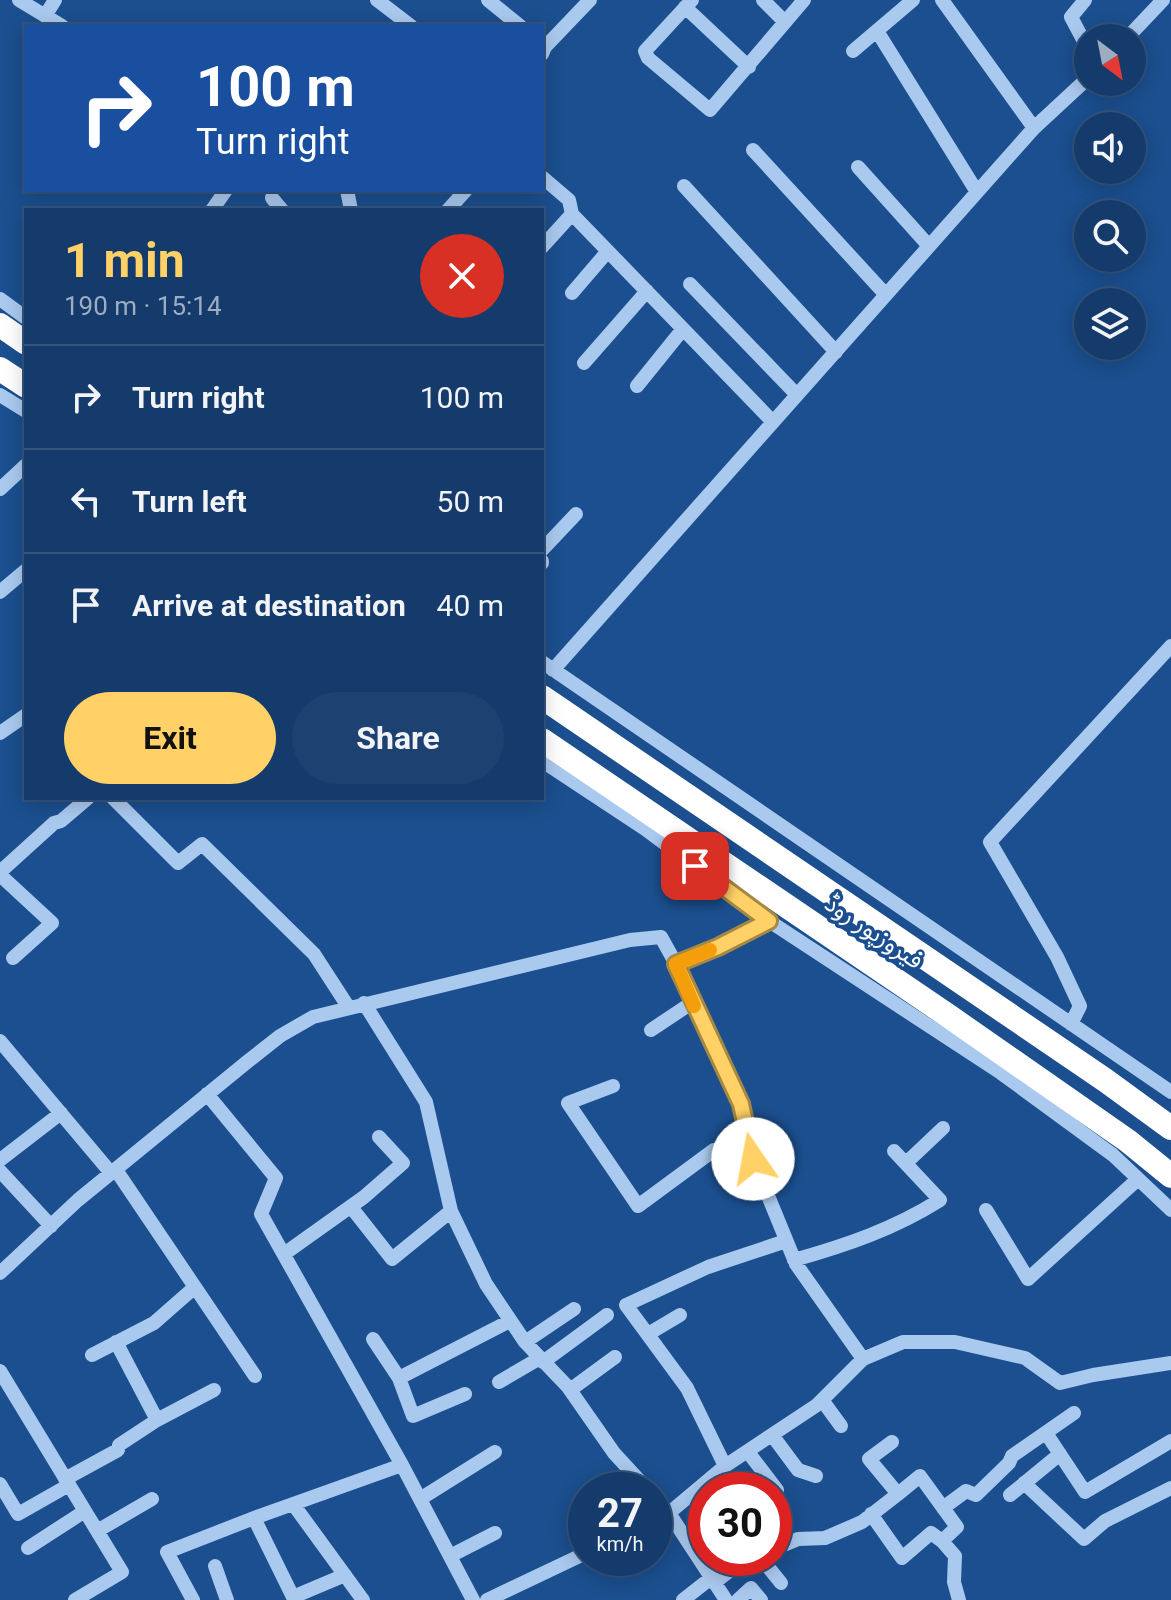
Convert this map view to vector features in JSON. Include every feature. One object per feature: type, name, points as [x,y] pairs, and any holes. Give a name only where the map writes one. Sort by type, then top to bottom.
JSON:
[{"type":"highway","points":[[0,369],[9,399]]},
{"type":"highway","name":"فیروزپور روڈ","points":[[544,698],[1079,1062],[1171,1128]]},
{"type":"highway","name":"فیروزپور روڈ","points":[[544,741],[944,1024],[1128,1141],[1171,1176]]},
{"type":"street","points":[[19,0],[59,24]]},
{"type":"street","points":[[45,16],[55,0]]},
{"type":"street","points":[[377,0],[408,24]]},
{"type":"street","points":[[544,48],[590,0]]},
{"type":"street","points":[[763,0],[785,22]]},
{"type":"street","points":[[749,67],[688,4],[645,51],[648,58],[710,110],[749,67],[804,0]]},
{"type":"street","points":[[853,51],[913,0]]},
{"type":"street","points":[[942,0],[1034,128]]},
{"type":"street","points":[[1075,24],[1071,17],[1085,0]]},
{"type":"street","points":[[1140,24],[1163,0]]},
{"type":"street","points":[[493,2],[518,24]]},
{"type":"street","points":[[877,31],[977,192]]},
{"type":"street","points":[[1074,91],[1034,128],[773,422],[547,666],[1171,1092]]},
{"type":"street","points":[[753,150],[886,295]]},
{"type":"street","points":[[858,167],[929,246]]},
{"type":"street","points":[[544,179],[569,200],[572,214],[773,422]]},
{"type":"street","points":[[684,186],[836,352]]},
{"type":"street","points":[[450,208],[464,192]]},
{"type":"street","points":[[544,245],[572,214]]},
{"type":"street","points":[[572,293],[608,251]]},
{"type":"street","points":[[690,284],[797,395]]},
{"type":"street","points":[[584,363],[647,291]]},
{"type":"street","points":[[0,299],[19,330]]},
{"type":"street","points":[[637,386],[683,329]]},
{"type":"street","points":[[0,489],[24,467]]},
{"type":"street","points":[[544,548],[576,514]]},
{"type":"street","points":[[0,592],[24,572]]},
{"type":"street","points":[[1071,1024],[1080,1006],[1057,957],[990,842],[1171,646]]},
{"type":"street","points":[[0,733],[24,716]]},
{"type":"street","points":[[544,762],[645,829],[769,921],[944,1024],[1113,1155],[1171,1210]]},
{"type":"street","points":[[13,958],[52,923],[0,874],[54,823],[61,821],[86,800]]},
{"type":"street","points":[[115,800],[178,863],[202,844],[314,954],[349,1008]]},
{"type":"street","points":[[676,964],[769,921]]},
{"type":"street","points":[[0,1273],[114,1171],[207,1094],[280,1036],[313,1017],[630,940],[661,937],[741,1104],[751,1149],[794,1260],[863,1359]]},
{"type":"street","points":[[651,1030],[693,1002]]},
{"type":"street","points":[[364,1003],[426,1102],[451,1211],[486,1284],[525,1342],[570,1390],[614,1453],[631,1472]]},
{"type":"street","points":[[2,1048],[114,1171],[255,1376]]},
{"type":"street","points":[[613,1086],[568,1103],[638,1206],[714,1150],[726,1166],[751,1149]]},
{"type":"street","points":[[207,1094],[276,1178],[261,1214],[402,1465],[473,1600]]},
{"type":"street","points":[[0,1160],[61,1113]]},
{"type":"street","points":[[906,1163],[943,1128]]},
{"type":"street","points":[[284,1254],[351,1207],[403,1163],[379,1137]]},
{"type":"street","points":[[794,1260],[854,1244],[906,1222],[940,1200],[894,1151]]},
{"type":"street","points":[[0,1171],[51,1226]]},
{"type":"street","points":[[986,1210],[1028,1279],[1138,1179]]},
{"type":"street","points":[[351,1207],[392,1259],[451,1211]]},
{"type":"street","points":[[725,1466],[687,1388],[626,1305],[708,1267],[786,1241]]},
{"type":"street","points":[[92,1355],[154,1323],[195,1287]]},
{"type":"street","points":[[525,1342],[574,1309]]},
{"type":"street","points":[[499,1382],[542,1360],[607,1315]]},
{"type":"street","points":[[648,1334],[680,1315]]},
{"type":"street","points":[[399,1378],[510,1321]]},
{"type":"street","points":[[373,1339],[399,1378],[413,1416],[465,1394]]},
{"type":"street","points":[[116,1342],[157,1420]]},
{"type":"street","points":[[718,1472],[822,1400],[863,1359],[903,1342],[955,1342],[1025,1358],[1060,1383],[1171,1363]]},
{"type":"street","points":[[570,1390],[615,1357]]},
{"type":"street","points":[[0,1371],[122,1572],[75,1600]]},
{"type":"street","points":[[0,1484],[18,1514],[118,1450],[119,1445],[157,1420],[214,1390]]},
{"type":"street","points":[[822,1400],[841,1426]]},
{"type":"street","points":[[943,1508],[966,1491],[976,1495],[1009,1463],[1012,1456],[1074,1413]]},
{"type":"street","points":[[1046,1433],[1085,1492],[1171,1441]]},
{"type":"street","points":[[772,1435],[798,1470],[816,1476]]},
{"type":"street","points":[[892,1442],[869,1459],[898,1494]]},
{"type":"street","points":[[420,1499],[495,1452]]},
{"type":"street","points":[[748,1452],[763,1472]]},
{"type":"street","points":[[1010,1495],[1060,1454]]},
{"type":"street","points":[[193,1600],[167,1552],[402,1465]]},
{"type":"street","points":[[792,1542],[825,1538],[862,1522],[920,1476],[957,1527],[942,1541]]},
{"type":"street","points":[[1024,1483],[1084,1539],[1105,1521],[1171,1488]]},
{"type":"street","points":[[672,1511],[688,1498]]},
{"type":"street","points":[[97,1531],[152,1499]]},
{"type":"street","points":[[293,1504],[363,1600]]},
{"type":"street","points":[[28,1548],[85,1511]]},
{"type":"street","points":[[871,1514],[902,1558],[931,1533],[942,1541],[955,1556],[954,1582],[959,1600]]},
{"type":"street","points":[[254,1518],[294,1599],[345,1575]]},
{"type":"street","points":[[672,1518],[726,1600]]},
{"type":"street","points":[[450,1556],[495,1533]]},
{"type":"street","points":[[491,1599],[568,1562]]},
{"type":"street","points":[[215,1566],[227,1600]]},
{"type":"street","points":[[683,1600],[719,1576]]},
{"type":"street","points":[[738,1600],[756,1594],[775,1576]]},
{"type":"slow traffic","points":[[694,1006],[676,964],[710,950]]},
{"type":"route","points":[[695,866],[769,921],[676,964],[741,1104],[753,1159]]}]
